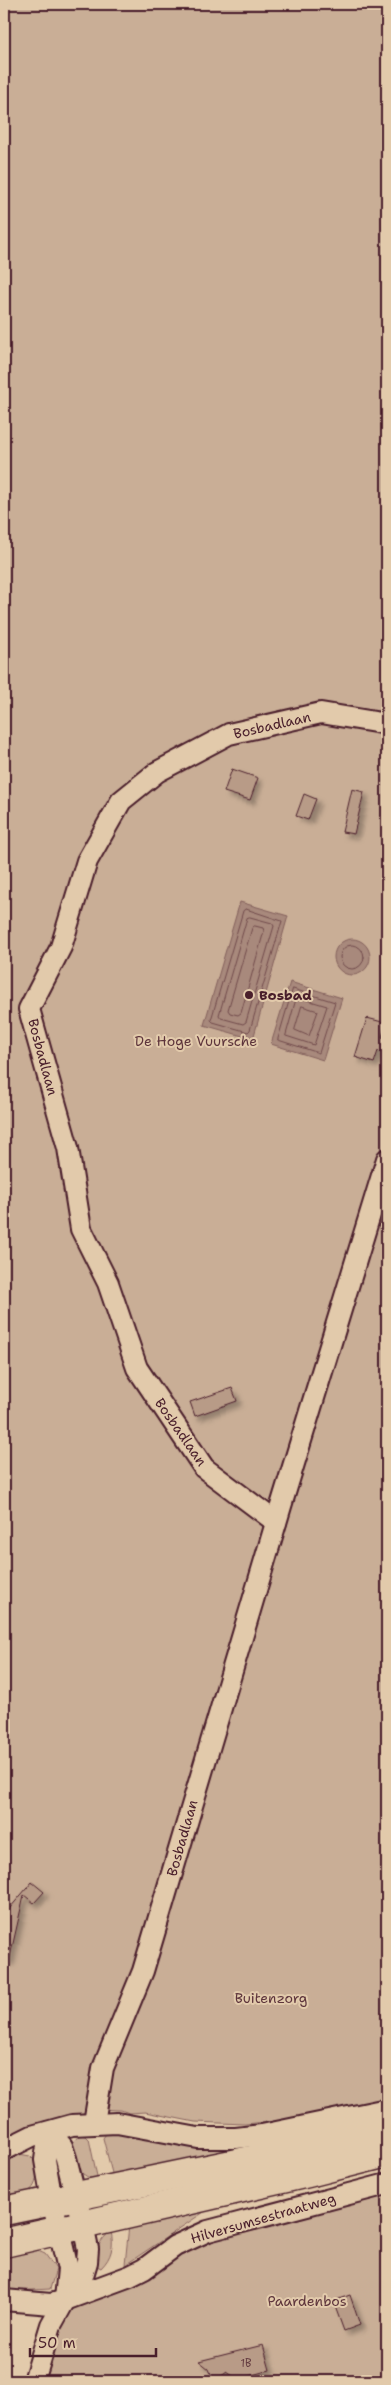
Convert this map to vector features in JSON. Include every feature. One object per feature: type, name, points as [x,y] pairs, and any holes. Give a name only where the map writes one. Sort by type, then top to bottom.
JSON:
[{"type":"main road","points":[[4,2211],[387,2132]]},
{"type":"main road","points":[[4,2243],[308,2173],[387,2152]]},
{"type":"street","name":"Bosbadlaan","points":[[276,1522],[204,1468],[137,1368],[108,1284],[81,1229],[68,1148],[29,1009],[61,947],[87,861],[121,801],[157,772],[229,734],[321,713],[387,724]]},
{"type":"street","name":"Bosbadlaan","points":[[94,2123],[103,2068],[143,1971],[276,1522],[387,1159]]},
{"type":"street","points":[[4,2150],[32,2136],[72,2124],[117,2123],[198,2138],[236,2138],[262,2135],[387,2109]]},
{"type":"street","points":[[34,2381],[48,2334],[65,2300],[69,2276],[71,2228],[64,2198],[62,2146],[49,2132]]},
{"type":"street","name":"Hilversumsestraatweg","points":[[4,2300],[52,2304],[130,2276],[144,2269],[175,2246],[208,2231],[387,2184]]},
{"type":"green space","name":"De Hoge Vuursche","points":[[4,4],[387,4],[387,2099],[287,2120],[245,2124],[195,2122],[145,2112],[129,2113],[121,2110],[98,2109],[25,2133],[4,2145]]},
{"type":"green space","points":[[113,2129],[283,2138],[114,2181],[103,2138],[106,2134],[113,2134]]},
{"type":"green space","points":[[81,2135],[89,2139],[98,2181],[83,2174],[73,2160],[71,2148],[76,2139]]},
{"type":"green space","points":[[19,2154],[30,2156],[36,2162],[36,2179],[31,2190],[4,2202],[4,2157]]},
{"type":"green space","name":"Paardenbos","points":[[387,2181],[387,2381],[43,2381],[55,2336],[69,2306],[184,2248],[316,2208],[317,2213],[333,2208]]},
{"type":"green space","points":[[213,2206],[125,2265],[129,2225]]},
{"type":"green space","points":[[111,2231],[111,2251],[108,2260],[101,2268],[95,2265],[97,2250],[103,2238]]},
{"type":"green space","points":[[22,2244],[45,2254],[56,2269],[50,2289],[14,2291],[4,2287],[4,2248]]},
{"type":"water","points":[[240,902],[288,916],[253,1039],[204,1025]]},
{"type":"water","points":[[352,939],[364,945],[370,957],[364,969],[352,975],[340,969],[334,957],[340,945]]},
{"type":"water","points":[[290,982],[342,998],[323,1060],[271,1044]]},
{"type":"building","points":[[232,769],[258,778],[250,800],[224,792]]},
{"type":"building","points":[[352,789],[364,792],[354,834],[342,832]]},
{"type":"building","points":[[304,794],[316,799],[308,820],[296,816]]},
{"type":"building","points":[[367,1018],[386,1023],[382,1037],[387,1039],[387,1054],[378,1051],[374,1063],[355,1057]]},
{"type":"building","points":[[232,1388],[237,1401],[195,1416],[190,1402]]},
{"type":"building","points":[[32,1882],[44,1892],[34,1903],[24,1895],[9,1961],[4,1960],[4,1915]]},
{"type":"building","points":[[350,2295],[360,2325],[344,2331],[333,2301]]},
{"type":"building","points":[[263,2345],[270,2370],[241,2378],[236,2378],[227,2372],[214,2381],[209,2369],[199,2361]]},
{"type":"place","name":"Bosbad","points":[[249,995]]},
{"type":"park label","name":"Buitenzorg","points":[[271,1998]]}]
